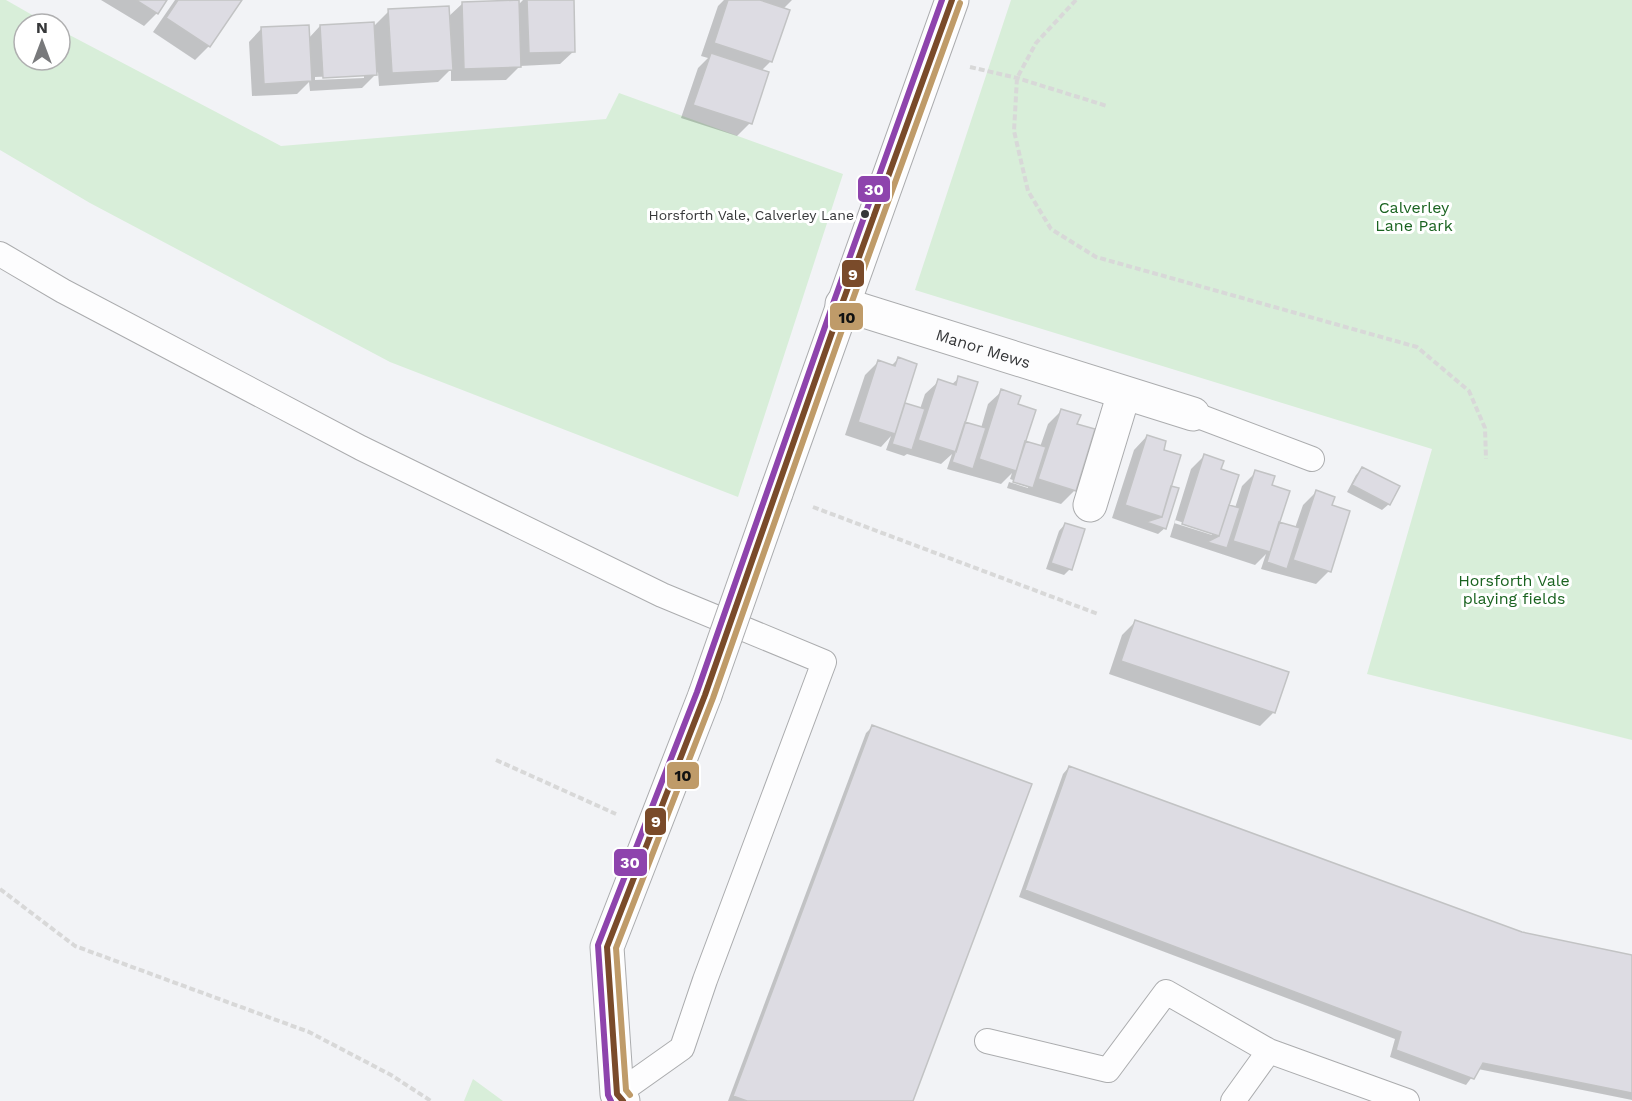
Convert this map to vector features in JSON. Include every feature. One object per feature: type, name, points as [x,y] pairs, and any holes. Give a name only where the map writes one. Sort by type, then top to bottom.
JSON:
[{"type":"street","points":[[620,1098],[607,947],[705,695],[842,304],[952,0]]},
{"type":"street","name":"Manor Mews","points":[[842,304],[1192,414]]},
{"type":"street","points":[[1090,506],[1124,393]]},
{"type":"lane","points":[[0,254],[63,291],[361,448],[662,595],[824,662],[705,980],[682,1048],[620,1098]]},
{"type":"lane","points":[[1192,414],[1312,459]]},
{"type":"lane","points":[[987,1041],[1108,1070],[1166,992],[1269,1051],[1407,1101]]},
{"type":"lane","points":[[1233,1101],[1269,1051]]},
{"type":"path","points":[[1076,0],[1036,43],[1017,78],[1014,131],[1029,191],[1051,229],[1095,257],[1417,347],[1468,391],[1485,428],[1486,459]]},
{"type":"path","points":[[932,58],[1017,78],[1107,106]]},
{"type":"path","points":[[818,508],[1098,614]]},
{"type":"path","points":[[496,760],[652,830]]},
{"type":"path","points":[[0,889],[75,946],[309,1032],[391,1075],[431,1101]]},
{"type":"green space","points":[[0,0],[6,0],[27,12],[12,12],[12,72],[72,72],[72,36],[281,146],[606,119],[619,93],[843,174],[738,497],[390,362],[90,203],[0,150]]},
{"type":"green space","name":"Calverley Lane Park","points":[[1011,0],[1632,0],[1632,740],[1367,674],[1432,449],[915,290]]},
{"type":"green space","points":[[473,1079],[503,1101],[464,1101]]},
{"type":"building","points":[[136,0],[167,0],[158,14]]},
{"type":"building","points":[[178,0],[242,0],[210,47],[166,18]]},
{"type":"building","points":[[519,0],[521,67],[464,69],[462,2]]},
{"type":"building","points":[[527,0],[574,0],[575,52],[529,53]]},
{"type":"building","points":[[728,0],[760,0],[790,10],[772,62],[714,43]]},
{"type":"building","points":[[449,6],[453,70],[392,73],[388,9]]},
{"type":"building","points":[[374,22],[377,75],[323,78],[320,25]]},
{"type":"building","points":[[309,25],[312,81],[264,84],[261,27]]},
{"type":"building","points":[[711,53],[769,72],[752,124],[693,105]]},
{"type":"building","points":[[898,357],[917,364],[895,434],[858,422],[878,360],[895,366]]},
{"type":"building","points":[[958,376],[978,382],[956,452],[918,440],[938,379],[956,385]]},
{"type":"building","points":[[1001,389],[1021,396],[1018,404],[1036,410],[1016,471],[979,459]]},
{"type":"building","points":[[905,403],[925,409],[912,450],[892,444]]},
{"type":"building","points":[[1061,409],[1081,415],[1077,424],[1095,429],[1076,491],[1038,479]]},
{"type":"building","points":[[965,422],[986,428],[973,469],[952,462]]},
{"type":"building","points":[[1147,435],[1166,441],[1164,450],[1181,455],[1162,517],[1125,505]]},
{"type":"building","points":[[1025,441],[1046,447],[1033,488],[1013,482]]},
{"type":"building","points":[[1204,454],[1224,461],[1221,469],[1239,475],[1219,536],[1182,524]]},
{"type":"building","points":[[1362,467],[1400,486],[1390,505],[1352,485]]},
{"type":"building","points":[[1255,470],[1275,476],[1272,485],[1290,491],[1270,552],[1233,541]]},
{"type":"building","points":[[1171,486],[1179,488],[1166,529],[1146,522],[1162,517]]},
{"type":"building","points":[[1316,490],[1335,497],[1332,505],[1350,511],[1331,572],[1293,560]]},
{"type":"building","points":[[1229,505],[1240,508],[1227,548],[1207,542],[1219,536]]},
{"type":"building","points":[[1279,522],[1300,528],[1287,569],[1267,562]]},
{"type":"building","points":[[1065,523],[1085,529],[1072,570],[1051,563]]},
{"type":"building","points":[[1135,620],[1289,672],[1275,713],[1121,661]]},
{"type":"building","points":[[872,725],[1032,784],[913,1101],[747,1101],[733,1096]]},
{"type":"building","points":[[1069,766],[1522,932],[1632,955],[1632,1093],[1483,1063],[1474,1079],[1396,1050],[1401,1032],[1025,890]]},
{"type":"transit line","name":"30","points":[[611,1101],[608,1095],[598,945],[697,692],[942,0]]},
{"type":"transit line","name":"9","points":[[623,1101],[617,1094],[607,947],[705,695],[842,304],[952,0]]},
{"type":"transit line","name":"10","points":[[630,1095],[626,1090],[616,948],[713,698],[850,307],[960,3]]},
{"type":"place","name":"Horsforth Vale, Calverley Lane","points":[[865,214]]},
{"type":"park label","name":"Horsforth Vale playing fields","points":[[1514,589]]}]
